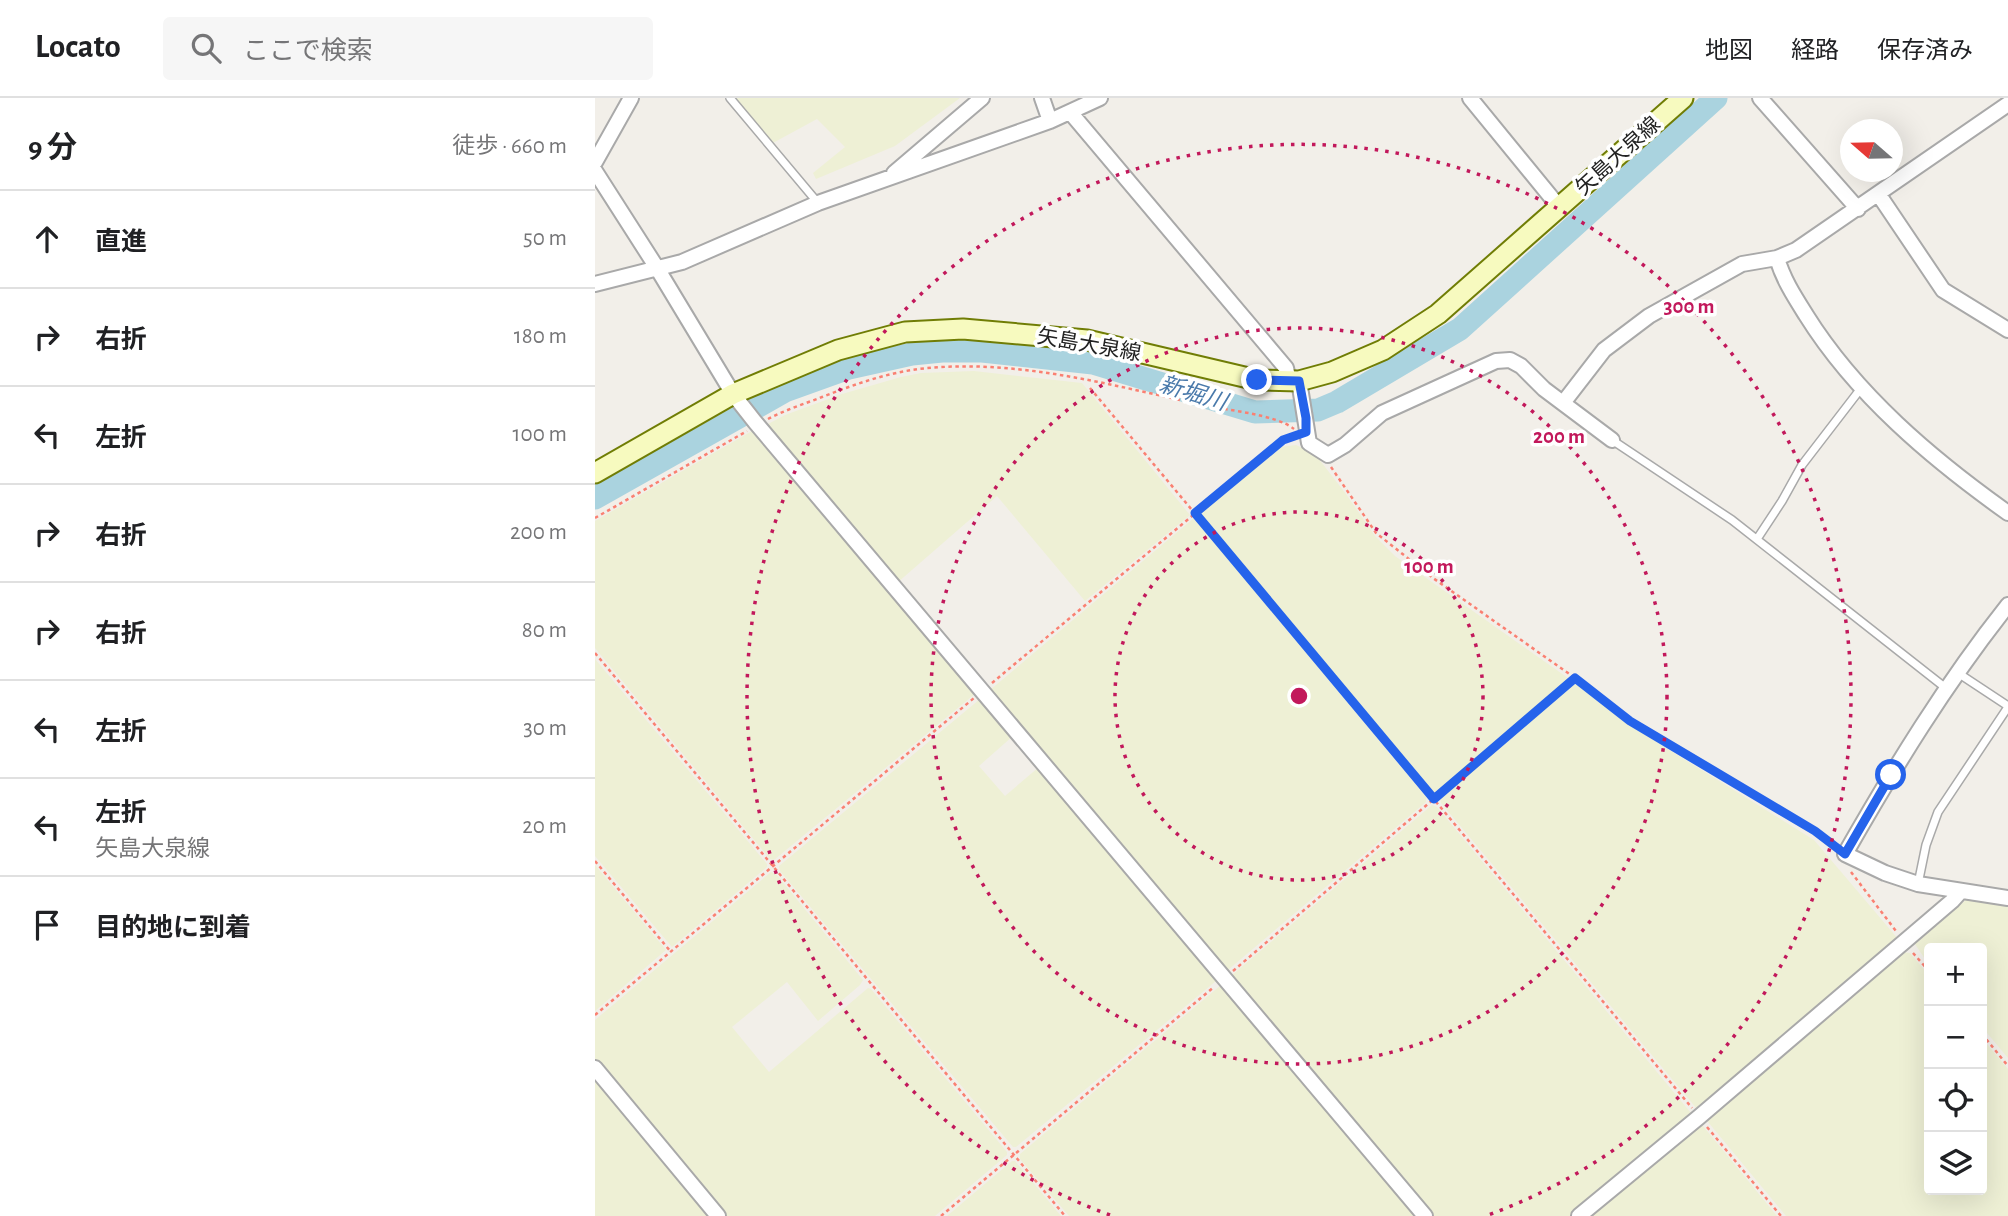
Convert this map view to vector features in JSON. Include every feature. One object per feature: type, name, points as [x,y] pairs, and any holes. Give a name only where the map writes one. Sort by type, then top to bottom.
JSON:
[{"type":"main road","name":"矢島大泉線","points":[[595,472],[736,397],[838,349],[905,332],[963,329],[1087,340],[1257,380],[1297,384],[1332,372],[1383,350],[1438,314],[1683,98]]},
{"type":"street","points":[[595,162],[631,98]]},
{"type":"street","points":[[887,179],[982,98]]},
{"type":"street","points":[[1042,98],[1049,121]]},
{"type":"street","points":[[595,284],[682,262],[818,203],[1049,121],[1100,98]]},
{"type":"street","points":[[1470,98],[1560,208]]},
{"type":"street","points":[[1760,98],[1858,209]]},
{"type":"street","points":[[1563,403],[1604,351],[1649,316],[1742,264],[1777,258],[1796,250],[2008,104]]},
{"type":"street","points":[[1070,112],[1286,368],[1297,384],[1309,443],[1328,455],[1345,445],[1382,414],[1496,360],[1510,360],[1521,366],[1563,403],[1612,440]]},
{"type":"street","points":[[595,171],[736,397],[757,424],[1425,1216]]},
{"type":"street","points":[[1879,195],[1943,290],[2008,330]]},
{"type":"street","points":[[1777,258],[1782,277],[1827,349],[1906,432],[1954,473],[2008,513]]},
{"type":"street","points":[[2008,606],[1958,673],[1884,787],[1843,858],[1918,884],[2008,898]]},
{"type":"street","points":[[1579,1216],[1905,942],[1961,891]]},
{"type":"street","points":[[595,1068],[718,1216]]},
{"type":"lane","points":[[730,98],[818,203]]},
{"type":"lane","points":[[1757,539],[1783,501],[1802,465],[1862,387]]},
{"type":"lane","points":[[1612,440],[1732,520],[1947,690]]},
{"type":"lane","points":[[1918,884],[1926,845],[1938,812],[2008,706],[1958,673]]},
{"type":"path","points":[[595,518],[782,412],[870,380],[921,369],[974,367],[1056,374],[1285,421],[1300,433],[1283,440],[595,1015]]},
{"type":"path","points":[[1090,388],[1781,1216]]},
{"type":"path","points":[[1328,455],[1326,461],[1375,533],[1433,578],[1575,678],[1622,715],[1815,831],[1843,858],[1924,965]]},
{"type":"path","points":[[595,653],[1065,1216]]},
{"type":"path","points":[[941,1216],[1225,978],[1575,678]]},
{"type":"path","points":[[1829,843],[1843,858]]},
{"type":"path","points":[[595,861],[671,952]]},
{"type":"path","points":[[1987,1040],[2008,1066]]},
{"type":"green space","points":[[733,98],[960,98],[895,146],[816,179],[813,173],[845,147],[817,119],[771,144]]},
{"type":"green space","points":[[974,371],[1082,383],[1190,515],[1085,601],[997,496],[897,583],[768,430],[768,424],[842,394],[901,377],[921,373]]},
{"type":"green space","points":[[752,431],[765,439],[976,693],[774,860],[770,859],[595,648],[595,521]]},
{"type":"green space","points":[[1296,445],[1315,454],[1375,536],[1395,556],[1569,680],[1436,793],[1432,792],[1200,516],[1202,511],[1280,447]]},
{"type":"green space","points":[[1194,518],[1426,797],[1426,802],[1228,970],[1224,970],[990,690]]},
{"type":"green space","points":[[595,659],[767,864],[767,867],[672,947],[595,856]]},
{"type":"green space","points":[[1573,684],[1579,685],[1626,723],[1814,840],[1899,940],[1702,1110],[1697,1109],[1441,803],[1440,798]]},
{"type":"green space","points":[[980,699],[1013,736],[979,766],[1005,796],[1039,767],[1216,976],[1216,981],[1016,1147],[1013,1147],[780,871],[779,866]]},
{"type":"green space","points":[[1432,805],[1437,807],[1691,1113],[1691,1117],[1572,1216],[1430,1216],[1231,976]]},
{"type":"green space","points":[[595,865],[666,950],[595,1011]]},
{"type":"green space","points":[[771,872],[776,874],[863,980],[818,1021],[787,982],[732,1027],[769,1072],[868,988],[871,989],[1007,1152],[1007,1155],[935,1216],[727,1216],[595,1059],[595,1020]]},
{"type":"green space","points":[[1982,897],[2008,906],[2008,1058],[1987,1033],[1987,943],[1924,943],[1924,958],[1915,944],[1968,898]]},
{"type":"green space","points":[[1902,952],[1910,953],[1924,969],[1924,1195],[1987,1195],[1987,1044],[2008,1069],[2008,1216],[1786,1216],[1708,1122],[1709,1114]]},
{"type":"green space","points":[[1221,985],[1225,986],[1418,1216],[1069,1216],[1020,1159],[1020,1154]]},
{"type":"green space","points":[[595,1076],[712,1216],[595,1216]]},
{"type":"green space","points":[[1696,1125],[1703,1126],[1777,1216],[1587,1216]]},
{"type":"green space","points":[[1015,1161],[1061,1216],[947,1216]]},
{"type":"waterway","name":"新堀川","points":[[595,498],[785,391],[849,368],[912,354],[982,351],[1093,363],[1255,412],[1318,410],[1337,402],[1460,329],[1716,98]]},
{"type":"route","points":[[1257,380],[1299,381],[1306,432],[1283,440],[1195,513],[1434,799],[1575,678],[1630,721],[1815,831],[1845,854],[1891,775]]}]
